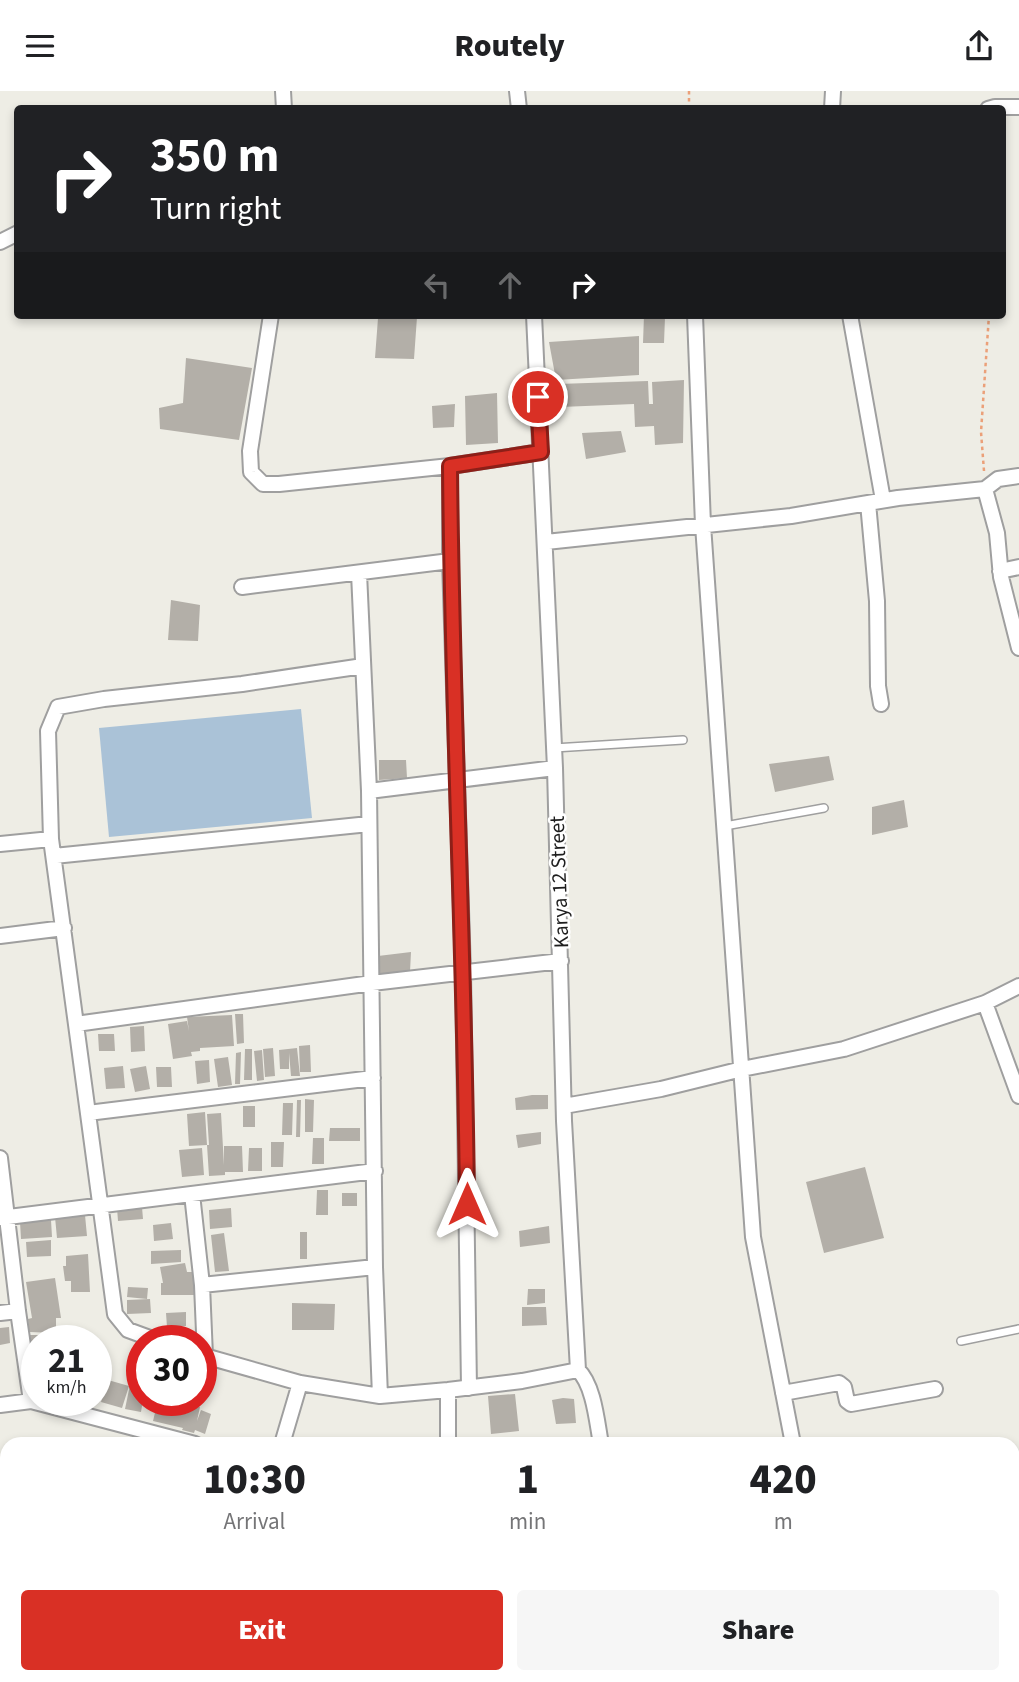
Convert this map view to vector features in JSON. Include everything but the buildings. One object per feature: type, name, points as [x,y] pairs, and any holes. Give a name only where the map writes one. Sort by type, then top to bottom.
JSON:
[{"type":"street","points":[[270,319],[250,451],[251,473],[263,484],[450,466],[541,452]]},
{"type":"street","name":"Karya 12 Street","points":[[534,319],[555,768],[564,1106],[578,1370],[589,1388],[600,1437]]},
{"type":"street","points":[[695,319],[703,525],[753,1237],[792,1437]]},
{"type":"street","points":[[851,319],[876,502],[878,686],[881,704]]},
{"type":"street","points":[[450,466],[450,561],[463,972],[469,1388]]},
{"type":"street","points":[[545,542],[791,516],[876,502],[985,489],[998,479],[1019,476]]},
{"type":"street","points":[[985,489],[997,533],[1000,571],[1019,648]]},
{"type":"street","points":[[242,587],[450,561]]},
{"type":"street","points":[[1000,571],[1019,567]]},
{"type":"street","points":[[359,573],[369,791],[375,1267],[380,1396]]},
{"type":"street","points":[[126,1328],[115,1314],[51,839],[48,731],[58,707],[363,666]]},
{"type":"street","points":[[369,791],[555,768]]},
{"type":"street","points":[[54,856],[369,824]]},
{"type":"street","points":[[0,844],[51,839]]},
{"type":"street","points":[[0,936],[64,928]]},
{"type":"street","points":[[76,1024],[372,983],[561,961]]},
{"type":"street","points":[[564,1106],[661,1089],[741,1069],[844,1049],[985,1003],[1019,986]]},
{"type":"street","points":[[985,1003],[1019,1096]]},
{"type":"street","points":[[88,1113],[373,1078]]},
{"type":"street","points":[[0,1158],[4,1218],[21,1332]]},
{"type":"street","points":[[4,1218],[375,1171]]},
{"type":"street","points":[[192,1194],[202,1285],[203,1325]]},
{"type":"street","points":[[202,1285],[375,1267]]},
{"type":"street","points":[[0,1313],[18,1311]]},
{"type":"street","points":[[217,1360],[300,1383],[380,1396],[469,1388],[578,1370]]},
{"type":"street","points":[[284,1437],[300,1383]]},
{"type":"street","points":[[783,1393],[839,1383],[844,1387],[847,1401],[853,1404],[934,1389]]},
{"type":"street","points":[[448,1390],[448,1437]]},
{"type":"street","points":[[0,1405],[21,1402]]},
{"type":"street","points":[[88,1416],[167,1437]]},
{"type":"lane","points":[[554,748],[683,740]]},
{"type":"lane","points":[[724,825],[824,808]]},
{"type":"lane","points":[[961,1341],[1019,1329]]},
{"type":"path","points":[[985,489],[981,432],[989,319]]},
{"type":"water","points":[[301,709],[312,818],[109,837],[99,728]]},
{"type":"route","points":[[467,1204],[450,466],[541,452],[538,397]]}]
